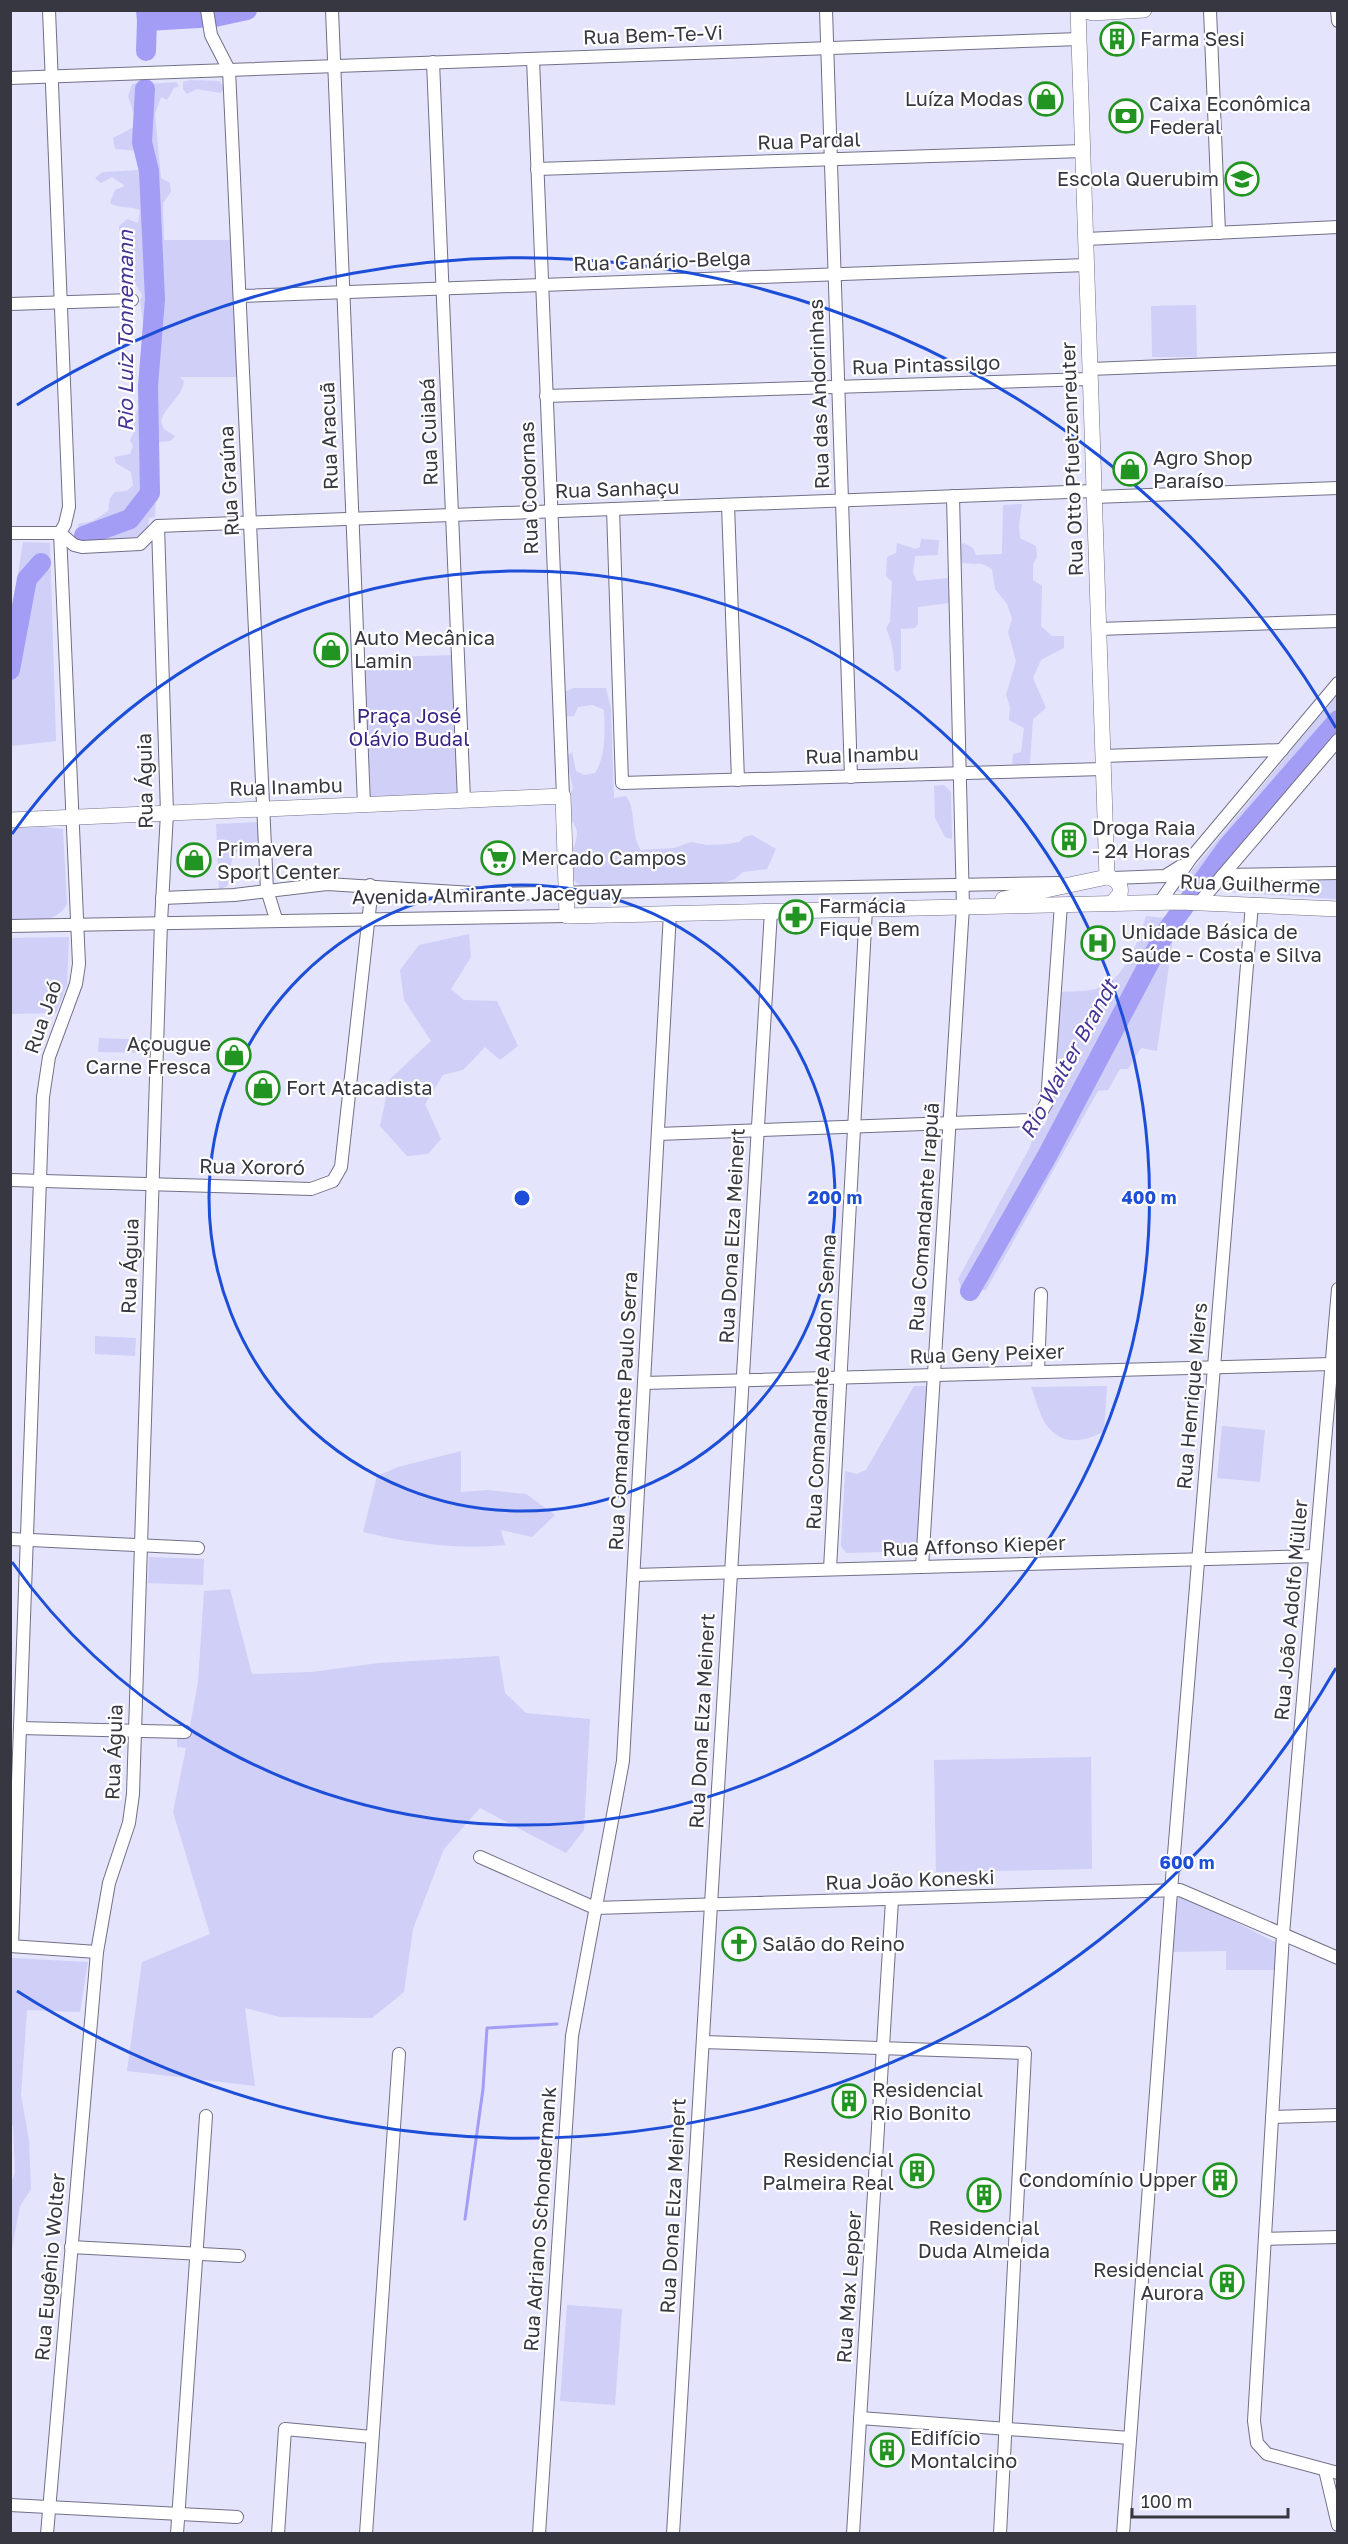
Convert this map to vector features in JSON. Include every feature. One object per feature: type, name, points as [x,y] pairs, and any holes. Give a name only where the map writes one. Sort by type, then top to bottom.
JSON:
[{"type":"main road","points":[[1086,11],[1143,10]]},
{"type":"main road","name":"Rua Otto Pfuetzenreuter","points":[[1086,11],[1079,39],[1098,629],[1110,879]]},
{"type":"main road","name":"Rua Inambu","points":[[10,820],[563,796]]},
{"type":"main road","name":"Rua Codornas","points":[[563,796],[567,916]]},
{"type":"main road","points":[[1110,879],[1120,894],[1108,903],[1095,895],[1095,886],[1110,879]]},
{"type":"main road","name":"Avenida Almirante Jaceguay","points":[[963,906],[1078,882],[1110,879]]},
{"type":"main road","name":"Rua Guilherme","points":[[1110,879],[1160,902]]},
{"type":"main road","name":"Rua Guilherme","points":[[1108,903],[1191,902],[1338,909]]},
{"type":"main road","name":"Avenida Almirante Jaceguay","points":[[567,916],[1108,903]]},
{"type":"street","name":"Rua Jaó","points":[[11,1946],[45,1077],[49,1058],[78,974],[60,532],[65,524],[69,507],[49,10]]},
{"type":"street","points":[[207,10],[208,24],[214,43],[229,70]]},
{"type":"street","name":"Rua das Andorinhas","points":[[826,10],[851,777]]},
{"type":"street","points":[[1210,10],[1219,233]]},
{"type":"street","points":[[1337,10],[1338,21]]},
{"type":"street","name":"Rua Aracuã","points":[[332,15],[364,805]]},
{"type":"street","name":"Rua Bem-Te-Vi","points":[[10,78],[1079,39]]},
{"type":"street","name":"Rua Codornas","points":[[533,59],[563,796]]},
{"type":"street","name":"Rua Cuiabá","points":[[433,63],[464,800]]},
{"type":"street","name":"Rua Graúna","points":[[229,70],[267,890],[276,919]]},
{"type":"street","name":"Rua Pardal","points":[[537,169],[1083,151]]},
{"type":"street","points":[[1086,239],[1338,226]]},
{"type":"street","name":"Rua Canário-Belga","points":[[240,296],[1087,265]]},
{"type":"street","points":[[10,304],[132,300]]},
{"type":"street","name":"Rua Pintassilgo","points":[[546,396],[838,387],[1338,359]]},
{"type":"street","name":"Rua Sanhaçu","points":[[158,526],[953,496],[1338,488]]},
{"type":"street","name":"Rua Comandante Irapuã","points":[[922,1567],[963,906],[953,496]]},
{"type":"street","points":[[728,505],[738,780]]},
{"type":"street","name":"Rua Inambu","points":[[613,509],[622,783],[960,774],[1282,750]]},
{"type":"street","points":[[10,533],[60,532],[74,545],[81,547],[131,546],[146,540],[158,526]]},
{"type":"street","name":"Rua Águia","points":[[92,2003],[97,1952],[109,1883],[131,1809],[135,1731],[161,922],[167,813],[158,526]]},
{"type":"street","points":[[1098,629],[1338,621]]},
{"type":"street","points":[[1160,902],[1191,858],[1338,683]]},
{"type":"street","points":[[1191,902],[1223,875],[1338,740]]},
{"type":"street","points":[[1322,758],[1338,757]]},
{"type":"street","name":"Avenida Almirante Jaceguay","points":[[1110,879],[1165,876],[1191,858]]},
{"type":"street","points":[[1223,875],[1338,873]]},
{"type":"street","name":"Avenida Almirante Jaceguay","points":[[162,898],[327,884],[472,893],[1078,882]]},
{"type":"street","name":"Rua Xororó","points":[[10,1180],[311,1189],[333,1181],[340,1167],[369,918],[370,885]]},
{"type":"street","points":[[658,1134],[1022,1122],[1039,1116],[1047,1102],[1061,904]]},
{"type":"street","name":"Rua Henrique Miers","points":[[1123,2534],[1171,1892],[1252,904]]},
{"type":"street","name":"Rua Comandante Abdon Senna","points":[[830,1569],[867,909]]},
{"type":"street","name":"Rua Dona Elza Meinert","points":[[673,2534],[771,911]]},
{"type":"street","name":"Rua Comandante Paulo Serra","points":[[596,1908],[623,1761],[670,913]]},
{"type":"street","name":"Avenida Almirante Jaceguay","points":[[10,926],[276,919],[567,916]]},
{"type":"street","name":"Rua João Adolfo Müller","points":[[1331,2472],[1267,2454],[1257,2443],[1254,2421],[1283,1934],[1338,1289]]},
{"type":"street","points":[[1038,1372],[1041,1294]]},
{"type":"street","name":"Rua Geny Peixer","points":[[644,1383],[1331,1364]]},
{"type":"street","points":[[10,1539],[198,1548]]},
{"type":"street","name":"Rua Affonso Kieper","points":[[634,1575],[1315,1556]]},
{"type":"street","points":[[20,1728],[185,1732]]},
{"type":"street","name":"Rua João Koneski","points":[[480,1857],[596,1908],[1186,1891],[1338,1958]]},
{"type":"street","name":"Rua Max Lepper","points":[[853,2534],[892,1900]]},
{"type":"street","name":"Rua Adriano Schondermank","points":[[539,2534],[571,2044],[596,1908]]},
{"type":"street","points":[[11,1946],[97,1952]]},
{"type":"street","name":"Rua Eugênio Wolter","points":[[47,2534],[92,2003]]},
{"type":"street","points":[[703,2042],[1025,2053],[1000,2534]]},
{"type":"street","points":[[366,2534],[399,2054]]},
{"type":"street","points":[[1272,2117],[1338,2115]]},
{"type":"street","points":[[177,2534],[206,2116]]},
{"type":"street","points":[[1265,2240],[1338,2237]]},
{"type":"street","points":[[71,2247],[239,2256]]},
{"type":"street","points":[[860,2418],[1130,2438]]},
{"type":"street","points":[[278,2534],[285,2429],[372,2436]]},
{"type":"street","points":[[1331,2472],[1338,2525]]},
{"type":"street","points":[[10,2505],[237,2517]]},
{"type":"green space","points":[[190,80],[219,81],[225,88],[221,93],[197,89],[187,94],[183,89],[183,82]]},
{"type":"green space","points":[[176,82],[179,86],[174,88],[167,100],[161,97],[155,114],[161,178],[170,183],[171,192],[163,203],[164,240],[231,240],[239,377],[180,377],[184,381],[183,387],[161,422],[164,429],[175,436],[171,441],[158,442],[159,483],[155,517],[149,518],[148,528],[135,538],[83,543],[80,540],[94,536],[107,528],[124,527],[137,517],[155,488],[149,468],[148,490],[133,512],[78,535],[78,524],[93,521],[108,511],[110,498],[115,492],[127,491],[133,485],[131,472],[116,463],[114,457],[130,454],[133,446],[130,440],[134,432],[134,416],[140,406],[141,356],[147,349],[140,301],[142,295],[127,270],[132,264],[133,252],[121,237],[119,226],[127,219],[138,223],[140,210],[110,203],[115,190],[125,186],[112,177],[101,183],[95,178],[103,172],[139,170],[138,151],[115,149],[113,138],[134,127],[135,117],[128,96],[132,84],[141,83],[143,124],[140,142],[143,151],[149,84]],"holes":[[[148,166],[152,179],[158,247],[156,316],[153,330]]]},
{"type":"green space","points":[[1196,305],[1197,357],[1152,357],[1151,306]]},
{"type":"green space","points":[[1022,504],[1020,538],[1036,546],[1037,557],[1033,564],[1033,580],[1042,586],[1041,626],[1052,636],[1064,636],[1064,648],[1041,660],[1033,678],[1046,708],[1033,719],[1030,764],[1012,764],[1013,754],[1021,752],[1024,728],[1009,720],[1010,707],[1006,695],[1016,661],[1008,632],[1012,619],[1007,604],[995,589],[992,569],[982,564],[962,563],[957,546],[964,543],[973,548],[976,555],[1002,554],[1003,505]]},
{"type":"green space","points":[[921,539],[939,540],[938,555],[915,556],[913,573],[917,581],[948,578],[949,603],[918,607],[918,624],[915,628],[901,629],[901,669],[897,672],[894,669],[890,637],[886,628],[890,622],[892,582],[886,576],[887,557],[896,553],[897,543],[916,549],[920,547]]},
{"type":"green space","points":[[23,542],[50,543],[56,741],[11,746],[11,622]]},
{"type":"green space","name":"Praça José Olávio Budal","points":[[453,655],[458,796],[365,800],[360,658]]},
{"type":"green space","points":[[574,688],[606,688],[611,709],[614,798],[626,796],[641,850],[674,848],[691,842],[707,845],[728,844],[739,842],[744,837],[752,835],[776,849],[767,869],[743,872],[735,879],[712,886],[582,887],[574,880],[569,874],[568,861],[577,831],[564,809],[573,788],[566,757],[572,752],[576,771],[584,775],[595,773],[603,751],[605,726],[604,710],[593,705],[578,707],[574,716],[564,717],[564,692]]},
{"type":"green space","points":[[1337,695],[1337,728],[1203,893],[1175,891]]},
{"type":"green space","points":[[944,785],[951,792],[952,839],[945,837],[935,818],[934,786]]},
{"type":"green space","points":[[263,822],[264,839],[245,846],[236,854],[231,866],[228,885],[219,891],[216,824]]},
{"type":"green space","points":[[10,828],[63,829],[67,904],[62,911],[50,918],[35,922],[11,922]]},
{"type":"green space","points":[[1337,877],[1337,899],[1226,892],[1235,878]]},
{"type":"green space","points":[[1146,916],[1174,919],[1176,916],[1157,1051],[1141,1048],[1128,1069],[1120,1069],[1108,1090],[1098,1091],[986,1290],[962,1290],[958,1279],[1030,1147],[1035,1129],[1045,1125],[1052,1105],[1058,992],[1096,989],[1115,978],[1129,959]]},
{"type":"green space","points":[[469,934],[471,957],[451,989],[464,1000],[497,1001],[518,1046],[500,1060],[485,1047],[463,1070],[443,1075],[425,1104],[441,1139],[428,1154],[407,1156],[380,1126],[390,1079],[431,1041],[404,1000],[400,970],[419,945]]},
{"type":"green space","points":[[69,937],[67,985],[56,1013],[11,1014],[11,938]]},
{"type":"green space","points":[[99,1038],[148,1040],[148,1053],[98,1052]]},
{"type":"green space","points":[[95,1336],[136,1338],[135,1356],[95,1354]]},
{"type":"green space","points":[[914,1386],[927,1386],[934,1391],[921,1551],[846,1553],[841,1546],[845,1471],[857,1474],[866,1470]]},
{"type":"green space","points":[[1107,1386],[1104,1431],[1082,1440],[1068,1440],[1048,1427],[1040,1414],[1031,1387]]},
{"type":"green space","points":[[1222,1426],[1265,1430],[1260,1482],[1217,1478]]},
{"type":"green space","points":[[461,1451],[461,1492],[487,1490],[526,1494],[555,1515],[532,1537],[501,1530],[505,1545],[469,1547],[433,1544],[363,1532],[377,1476],[398,1467]]},
{"type":"green space","points":[[149,1557],[204,1559],[203,1585],[148,1583]]},
{"type":"green space","points":[[230,1589],[252,1674],[311,1672],[379,1663],[499,1656],[505,1693],[526,1713],[590,1719],[584,1830],[566,1853],[480,1808],[444,1849],[413,1929],[404,1992],[372,2018],[280,2017],[245,2008],[255,2086],[127,2071],[142,1962],[210,1934],[173,1812],[186,1748],[177,1747],[177,1737],[188,1737],[198,1682],[204,1591]]},
{"type":"green space","points":[[1091,1757],[1092,1869],[936,1872],[934,1760]]},
{"type":"green space","points":[[1182,1895],[1279,1944],[1277,1970],[1226,1970],[1226,1951],[1169,1952],[1173,1901]]},
{"type":"green space","points":[[11,1958],[88,1962],[80,2012],[27,2010],[21,2095],[29,2140],[31,2189],[20,2206],[11,2253],[11,2183],[15,2173],[13,2125],[10,2123]]},
{"type":"green space","points":[[567,2305],[622,2309],[615,2405],[560,2401]]},
{"type":"waterway","points":[[146,10],[147,21],[215,17],[247,10]]},
{"type":"waterway","name":"Rio Luiz Tonnemann","points":[[146,51],[147,21]]},
{"type":"waterway","name":"Rio Luiz Tonnemann","points":[[84,536],[130,519],[150,493],[148,386],[155,299],[149,171],[142,142],[145,89]]},
{"type":"waterway","name":"Rio Luiz Tonnemann","points":[[10,670],[27,579],[41,563]]},
{"type":"waterway","name":"Rio Walter Brandt","points":[[970,1291],[1047,1156],[1165,933],[1228,846],[1338,720]]},
{"type":"waterway","name":"Rio Walter Brandt","points":[[465,2219],[483,2089],[487,2028],[557,2024]]},
{"type":"place","name":"Farma Sesi","points":[[1117,39]]},
{"type":"place","name":"Luíza Modas","points":[[1046,99]]},
{"type":"place","name":"Caixa Econômica Federal","points":[[1126,116]]},
{"type":"place","name":"Escola Querubim","points":[[1242,179]]},
{"type":"place","name":"Agro Shop Paraíso","points":[[1130,469]]},
{"type":"place","name":"Auto Mecânica Lamin","points":[[331,650]]},
{"type":"place","name":"Droga Raia - 24 Horas","points":[[1069,840]]},
{"type":"place","name":"Mercado Campos","points":[[498,858]]},
{"type":"place","name":"Primavera Sport Center","points":[[194,860]]},
{"type":"place","name":"Farmácia Fique Bem","points":[[796,917]]},
{"type":"place","name":"Unidade Básica de Saúde - Costa e Silva","points":[[1098,943]]},
{"type":"place","name":"Açougue Carne Fresca","points":[[234,1055]]},
{"type":"place","name":"Fort Atacadista","points":[[263,1088]]},
{"type":"place","name":"Salão do Reino","points":[[739,1944]]},
{"type":"place","name":"Residencial Rio Bonito","points":[[849,2101]]},
{"type":"place","name":"Residencial Palmeira Real","points":[[917,2171]]},
{"type":"place","name":"Condomínio Upper","points":[[1220,2180]]},
{"type":"place","name":"Residencial Duda Almeida","points":[[984,2195]]},
{"type":"place","name":"Residencial Aurora","points":[[1227,2282]]},
{"type":"place","name":"Edifício Montalcino","points":[[887,2450]]}]
